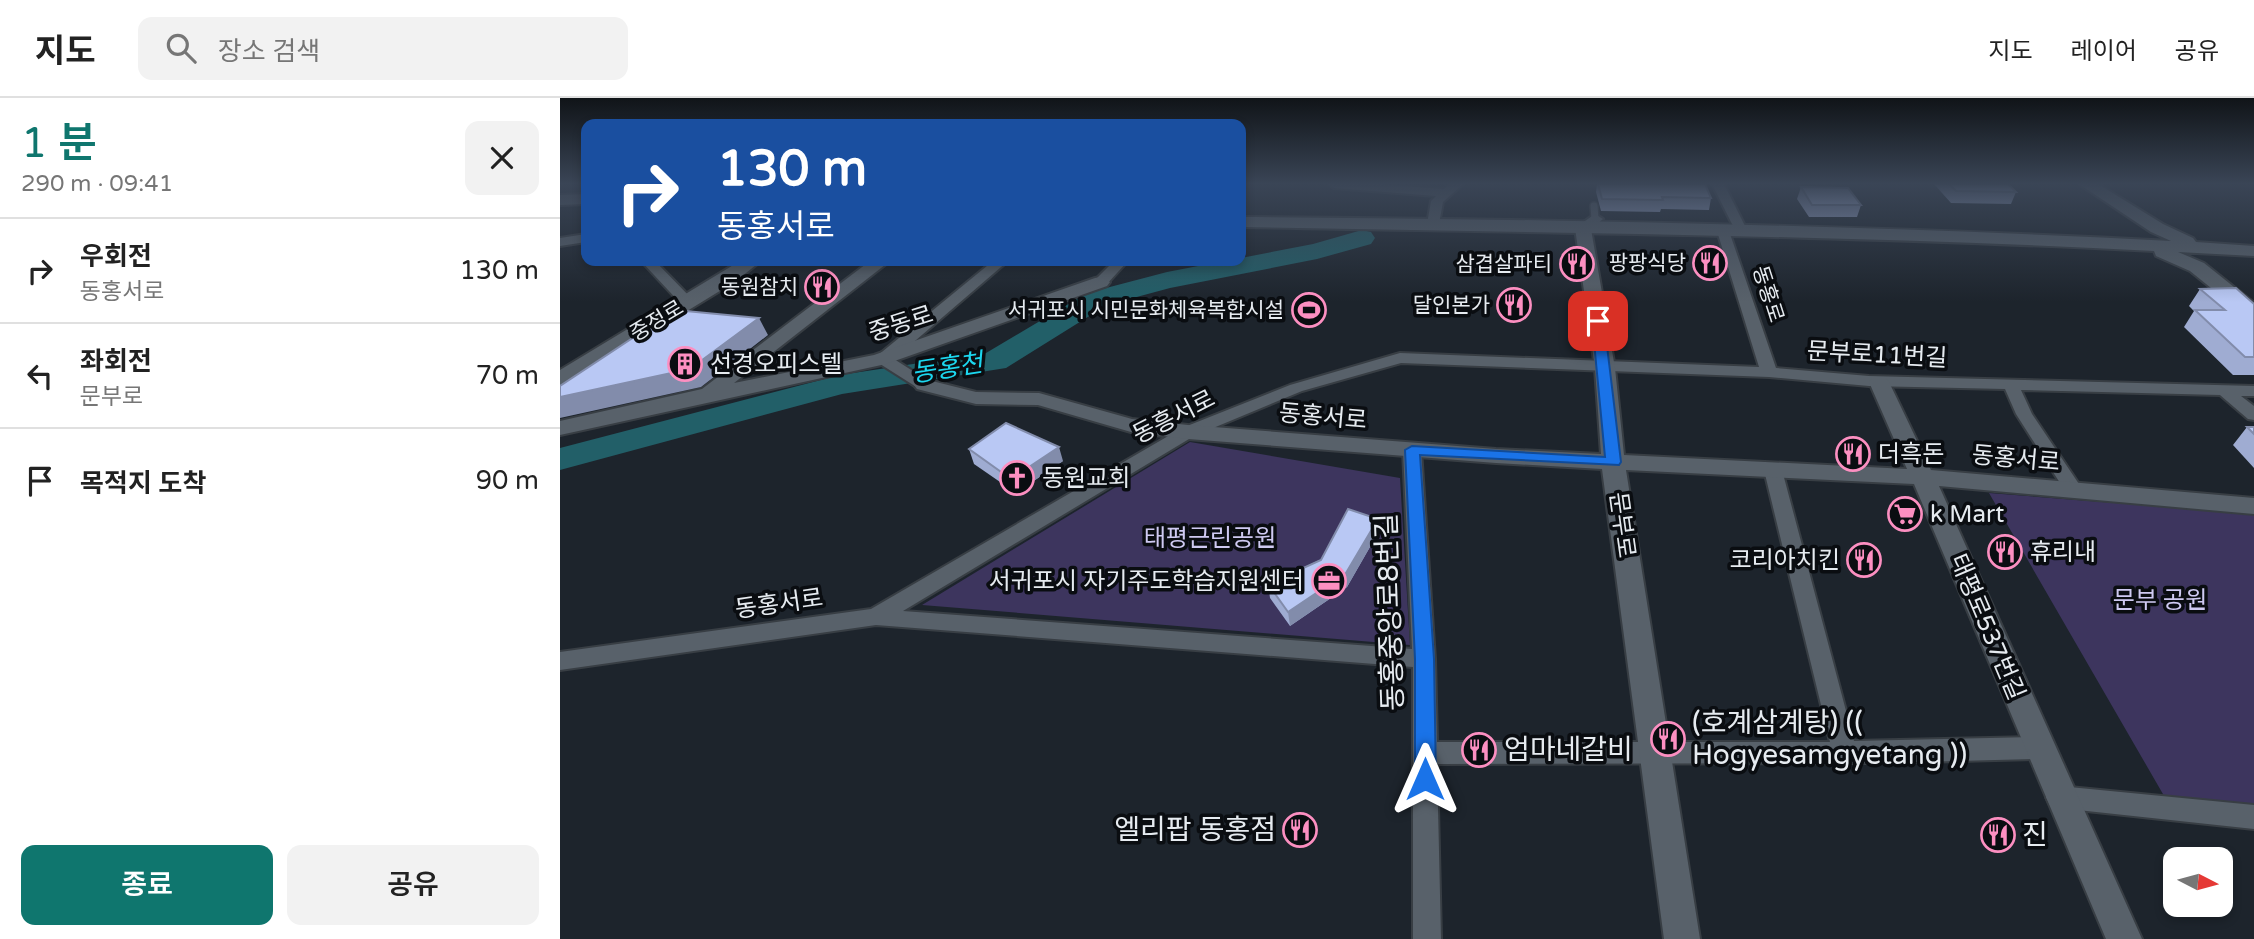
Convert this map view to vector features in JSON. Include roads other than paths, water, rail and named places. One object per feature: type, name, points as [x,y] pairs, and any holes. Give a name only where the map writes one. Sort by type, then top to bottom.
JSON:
[{"type":"main road","name":"동홍로","points":[[1666,223],[1734,228],[2179,237],[2254,241]]},
{"type":"main road","points":[[2064,236],[2118,233],[2133,230],[2134,223]]},
{"type":"main road","points":[[2151,223],[2196,248],[2254,295]]},
{"type":"main road","points":[[2186,223],[2254,241]]},
{"type":"main road","name":"동홍로","points":[[2064,236],[2196,248],[2253,259]]},
{"type":"main road","points":[[2064,236],[2147,248],[2170,255],[2197,267],[2254,313]]},
{"type":"main road","name":"중정로","points":[[560,379],[744,266]]},
{"type":"street","name":"문부로","points":[[1591,223],[1613,462],[1682,939]]},
{"type":"street","points":[[1732,223],[1734,228]]},
{"type":"street","name":"동홍로","points":[[1734,228],[1769,372]]},
{"type":"street","points":[[560,242],[581,239]]},
{"type":"street","points":[[653,266],[687,302]]},
{"type":"street","points":[[705,395],[874,266]]},
{"type":"street","points":[[884,358],[996,266]]},
{"type":"street","name":"중동로","points":[[560,428],[884,358],[1101,282],[1116,266]]},
{"type":"street","name":"동홍서로","points":[[884,358],[924,385],[976,398],[1039,399],[1131,425],[1188,432],[1412,450],[1924,477],[2254,506]]},
{"type":"street","name":"문부로11번길","points":[[1400,358],[1605,368],[1769,372],[1879,382],[2254,391]]},
{"type":"street","name":"동흥서로","points":[[876,617],[1188,432],[1296,388],[1400,358]]},
{"type":"street","name":"태평로537번길","points":[[1879,382],[1924,477],[2059,797],[2124,939]]},
{"type":"street","points":[[2011,385],[2024,414],[2074,490]]},
{"type":"street","points":[[2225,391],[2254,415]]},
{"type":"street","name":"동홍중앙로8번길","points":[[1412,450],[1424,659],[1427,939]]},
{"type":"street","points":[[1773,470],[1845,752]]},
{"type":"street","name":"동홍서로","points":[[560,662],[876,617],[1424,659]]},
{"type":"street","points":[[1425,753],[1845,752],[2038,748]]},
{"type":"street","points":[[2059,797],[2254,817]]},
{"type":"waterway","name":"동홍천","points":[[1246,265],[1317,251],[1362,238]]},
{"type":"waterway","name":"동홍천","points":[[560,459],[840,385],[995,361],[1097,299],[1167,280],[1239,266]]},
{"type":"place","name":"팡팡식당","points":[[1710,263]]},
{"type":"place","name":"삼겹살파티","points":[[1577,264]]},
{"type":"place","name":"동원참치","points":[[822,287]]},
{"type":"place","name":"달인본가","points":[[1514,305]]},
{"type":"place","name":"서귀포시 시민문화체육복합시설","points":[[1309,310]]},
{"type":"place","name":"선경오피스텔","points":[[685,364]]},
{"type":"place","name":"더흑돈","points":[[1853,454]]},
{"type":"place","name":"동원교회","points":[[1017,478]]},
{"type":"place","name":"k Mart","points":[[1905,514]]},
{"type":"place","name":"휴리내","points":[[2005,552]]},
{"type":"place","name":"코리아치킨","points":[[1864,560]]},
{"type":"place","name":"서귀포시 자기주도학습지원센터","points":[[1329,581]]},
{"type":"place","name":"(호계삼계탕) (( Hogyesamgyetang ))","points":[[1668,739]]},
{"type":"place","name":"엄마네갈비","points":[[1479,750]]},
{"type":"place","name":"엘리팝 동홍점","points":[[1300,830]]},
{"type":"place","name":"진","points":[[1998,835]]},
{"type":"park label","name":"태평근린공원","points":[[1210,538]]},
{"type":"park label","name":"문부 공원","points":[[2160,600]]}]
